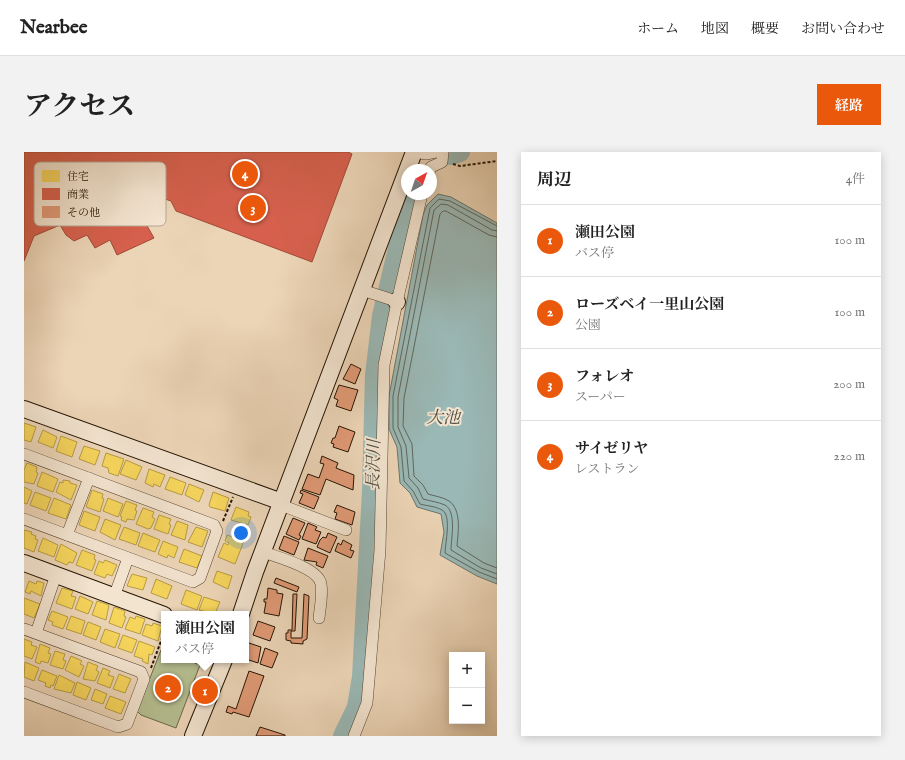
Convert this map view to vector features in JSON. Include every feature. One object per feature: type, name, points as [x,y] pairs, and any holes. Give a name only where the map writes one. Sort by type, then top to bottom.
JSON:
[{"type":"street","points":[[242,611],[281,504],[415,152],[426,154],[436,152]]},
{"type":"street","points":[[435,164],[443,157]]},
{"type":"street","points":[[354,736],[367,703],[380,550],[384,365],[396,301],[421,200]]},
{"type":"street","points":[[362,290],[396,301]]},
{"type":"street","points":[[24,408],[237,487],[346,530]]},
{"type":"street","points":[[24,454],[214,525],[217,531],[200,578],[193,582],[24,519]]},
{"type":"street","points":[[67,535],[89,478]]},
{"type":"street","points":[[263,552],[312,571],[318,576],[321,584],[319,618]]},
{"type":"street","points":[[114,597],[128,558]]},
{"type":"street","points":[[24,563],[161,614]]},
{"type":"street","points":[[36,633],[56,575]]},
{"type":"street","points":[[24,629],[141,672],[144,679],[127,724],[118,727],[24,692]]},
{"type":"street","points":[[193,736],[223,663]]},
{"type":"path","points":[[443,157],[460,166],[497,161]]},
{"type":"path","points":[[216,528],[222,523],[237,487]]},
{"type":"path","points":[[143,675],[150,671],[161,642]]},
{"type":"green space","points":[[161,650],[161,663],[195,663],[200,665],[176,728],[141,715],[137,711]]},
{"type":"water","name":"大池","points":[[437,195],[451,197],[497,223],[497,584],[477,576],[440,555],[444,532],[441,514],[417,507],[410,493],[400,483],[397,447],[389,429],[389,396],[423,215],[427,205],[432,200],[437,200]]},
{"type":"building: 住宅","points":[[24,423],[36,427],[31,442],[24,440]]},
{"type":"building: 住宅","points":[[43,430],[57,437],[53,448],[38,442]]},
{"type":"building: 住宅","points":[[61,436],[77,442],[72,457],[56,451]]},
{"type":"building: 住宅","points":[[84,446],[100,451],[95,465],[79,459]]},
{"type":"building: 住宅","points":[[106,453],[124,459],[118,476],[109,473],[108,468],[102,466]]},
{"type":"building: 住宅","points":[[126,460],[142,467],[136,480],[120,474]]},
{"type":"building: 住宅","points":[[27,463],[37,467],[36,472],[38,473],[34,484],[24,482],[24,470]]},
{"type":"building: 住宅","points":[[149,469],[165,475],[160,487],[154,484],[153,487],[145,483]]},
{"type":"building: 住宅","points":[[42,472],[58,479],[53,492],[37,486]]},
{"type":"building: 住宅","points":[[170,477],[186,483],[182,495],[165,489]]},
{"type":"building: 住宅","points":[[63,480],[70,481],[70,483],[77,485],[71,500],[56,492],[60,482],[63,483]]},
{"type":"building: 住宅","points":[[189,484],[204,490],[199,502],[185,495]]},
{"type":"building: 住宅","points":[[24,487],[32,491],[27,504],[24,503]]},
{"type":"building: 住宅","points":[[92,490],[103,494],[102,498],[104,499],[100,512],[86,507]]},
{"type":"building: 住宅","points":[[35,492],[51,498],[46,511],[30,505]]},
{"type":"building: 住宅","points":[[213,492],[229,498],[225,511],[210,507],[209,505]]},
{"type":"building: 住宅","points":[[54,498],[71,505],[66,519],[48,513]]},
{"type":"building: 住宅","points":[[108,498],[123,504],[118,517],[103,511]]},
{"type":"building: 住宅","points":[[126,501],[137,505],[135,510],[137,511],[134,520],[127,519],[126,522],[121,520],[122,517],[120,516]]},
{"type":"building: 住宅","points":[[236,507],[249,512],[248,516],[251,517],[248,525],[231,520]]},
{"type":"building: 住宅","points":[[143,508],[154,512],[152,517],[155,519],[151,528],[148,529],[136,524]]},
{"type":"building: 住宅","points":[[84,511],[100,517],[95,531],[79,525]]},
{"type":"building: 住宅","points":[[159,515],[171,519],[168,534],[154,529]]},
{"type":"building: 住宅","points":[[105,519],[121,525],[115,540],[100,532]]},
{"type":"building: 住宅","points":[[177,521],[188,525],[185,540],[171,535]]},
{"type":"building: 住宅","points":[[124,527],[140,533],[136,545],[119,539]]},
{"type":"building: 住宅","points":[[196,527],[208,531],[202,547],[188,542]]},
{"type":"building: 住宅","points":[[24,530],[32,532],[31,534],[36,536],[35,539],[38,540],[34,552],[24,548]]},
{"type":"building: 住宅","points":[[143,533],[160,540],[155,552],[138,546]]},
{"type":"building: 住宅","points":[[227,535],[244,541],[235,564],[218,557],[224,543],[228,545],[229,543],[225,541]]},
{"type":"building: 住宅","points":[[43,538],[58,545],[54,557],[38,551]]},
{"type":"building: 住宅","points":[[163,541],[178,547],[174,558],[168,555],[167,558],[158,554]]},
{"type":"building: 住宅","points":[[61,544],[77,553],[73,563],[69,562],[67,565],[55,560]]},
{"type":"building: 住宅","points":[[184,549],[202,556],[197,568],[179,562]]},
{"type":"building: 住宅","points":[[82,550],[95,555],[94,559],[96,560],[92,571],[76,565]]},
{"type":"building: 住宅","points":[[105,560],[117,565],[112,576],[107,574],[105,578],[94,574],[99,561],[103,563]]},
{"type":"building: 住宅","points":[[217,571],[232,576],[228,589],[213,582]]},
{"type":"building: 住宅","points":[[132,574],[147,578],[143,590],[127,586]]},
{"type":"building: 住宅","points":[[156,579],[172,586],[167,599],[151,593]]},
{"type":"building: 住宅","points":[[29,581],[36,584],[37,581],[44,583],[41,596],[31,591],[30,594],[25,592]]},
{"type":"building: 住宅","points":[[62,588],[73,591],[71,596],[76,597],[72,609],[56,603]]},
{"type":"building: 住宅","points":[[186,590],[202,596],[197,610],[181,604]]},
{"type":"building: 住宅","points":[[80,596],[93,602],[88,614],[75,609]]},
{"type":"building: 住宅","points":[[204,597],[220,602],[216,611],[199,610]]},
{"type":"building: 住宅","points":[[24,598],[40,604],[34,618],[24,614]]},
{"type":"building: 住宅","points":[[97,601],[109,605],[106,620],[92,615]]},
{"type":"building: 住宅","points":[[114,607],[125,611],[124,616],[126,617],[122,628],[109,623]]},
{"type":"building: 住宅","points":[[52,611],[68,617],[63,629],[52,625],[53,622],[48,620]]},
{"type":"building: 住宅","points":[[71,616],[85,621],[81,634],[66,629]]},
{"type":"building: 住宅","points":[[136,616],[145,619],[140,634],[125,629],[130,617],[135,619]]},
{"type":"building: 住宅","points":[[88,622],[101,627],[96,640],[83,635]]},
{"type":"building: 住宅","points":[[153,623],[161,626],[158,641],[142,635],[146,624],[152,626]]},
{"type":"building: 住宅","points":[[105,629],[120,634],[115,648],[100,642]]},
{"type":"building: 住宅","points":[[123,635],[137,640],[132,653],[118,648]]},
{"type":"building: 住宅","points":[[24,639],[32,642],[31,645],[37,647],[32,659],[24,656]]},
{"type":"building: 住宅","points":[[139,641],[155,647],[152,655],[149,654],[148,664],[142,661],[143,659],[134,656]]},
{"type":"building: 住宅","points":[[40,644],[50,648],[48,653],[51,654],[48,663],[41,661],[40,664],[35,662]]},
{"type":"building: 住宅","points":[[55,651],[65,654],[63,660],[66,661],[63,669],[50,665]]},
{"type":"building: 住宅","points":[[71,656],[82,661],[80,664],[84,666],[79,677],[65,670]]},
{"type":"building: 住宅","points":[[25,662],[39,668],[34,681],[24,677]]},
{"type":"building: 住宅","points":[[88,662],[98,666],[96,670],[99,672],[95,681],[83,679]]},
{"type":"building: 住宅","points":[[103,668],[110,671],[108,675],[114,677],[110,688],[97,683]]},
{"type":"building: 住宅","points":[[42,670],[57,676],[53,686],[51,685],[50,688],[45,686],[46,683],[38,680]]},
{"type":"building: 住宅","points":[[119,674],[131,679],[125,693],[113,689]]},
{"type":"building: 住宅","points":[[59,675],[75,683],[71,693],[54,689]]},
{"type":"building: 住宅","points":[[77,682],[91,688],[86,700],[73,695]]},
{"type":"building: 住宅","points":[[95,689],[107,694],[103,704],[91,700]]},
{"type":"building: 住宅","points":[[110,696],[126,702],[121,714],[105,708]]},
{"type":"building: 商業","points":[[24,152],[348,152],[352,154],[312,262],[176,211],[171,201],[166,199],[166,162],[34,162],[34,226],[58,226],[34,236],[24,261]]},
{"type":"building: 商業","points":[[61,226],[147,226],[154,238],[117,255],[110,240],[95,248],[87,235],[74,241],[66,235]]},
{"type":"building: その他","points":[[351,364],[361,369],[355,384],[343,379]]},
{"type":"building: その他","points":[[339,385],[358,390],[351,411],[336,406],[338,400],[334,398]]},
{"type":"building: その他","points":[[339,426],[355,432],[348,452],[333,447],[334,444],[331,443],[333,438],[335,438]]},
{"type":"building: その他","points":[[322,456],[338,463],[336,468],[354,475],[353,490],[326,479],[320,495],[302,489],[308,474],[319,478],[324,464],[320,463]]},
{"type":"building: その他","points":[[301,490],[319,497],[314,509],[299,503],[303,494],[300,493]]},
{"type":"building: その他","points":[[337,505],[355,512],[352,525],[335,519],[337,513],[334,512]]},
{"type":"building: その他","points":[[293,518],[305,523],[299,535],[301,536],[299,540],[286,534]]},
{"type":"building: その他","points":[[308,523],[317,527],[315,530],[321,532],[316,544],[302,539]]},
{"type":"building: その他","points":[[328,533],[337,537],[330,553],[317,547],[320,540],[323,537],[326,538]]},
{"type":"building: その他","points":[[284,536],[299,542],[294,555],[279,549]]},
{"type":"building: その他","points":[[343,540],[352,545],[350,550],[354,551],[351,558],[335,551],[338,543],[341,545]]},
{"type":"building: その他","points":[[308,548],[328,556],[323,568],[316,565],[317,562],[304,560]]},
{"type":"building: その他","points":[[276,578],[299,587],[297,592],[274,583]]},
{"type":"building: その他","points":[[268,588],[277,590],[277,593],[283,594],[279,616],[264,613],[266,602],[264,602],[264,599],[267,599]]},
{"type":"building: その他","points":[[293,594],[297,594],[295,631],[291,631],[291,638],[302,638],[304,594],[309,596],[307,639],[303,641],[303,644],[291,643],[291,641],[286,640],[286,633],[288,633],[288,630],[292,630]]},
{"type":"building: その他","points":[[258,621],[275,627],[270,641],[253,635]]},
{"type":"building: その他","points":[[249,643],[261,647],[258,663],[249,660]]},
{"type":"building: その他","points":[[265,648],[278,653],[272,668],[260,664]]},
{"type":"building: その他","points":[[249,671],[264,676],[249,717],[233,712],[232,714],[226,712],[228,706],[236,709]]},
{"type":"building: その他","points":[[260,727],[285,735],[285,736],[256,736]]},
{"type":"waterway","name":"長沢川","points":[[451,155],[460,152]]},
{"type":"waterway","name":"長沢川","points":[[343,736],[357,707],[362,677],[372,490],[375,375],[382,316],[400,240],[412,200]]},
{"type":"place","name":"サイゼリヤ","points":[[245,174]]},
{"type":"place","name":"フォレオ","points":[[253,208]]},
{"type":"place","name":"ローズベイ一里山公園","points":[[168,688]]},
{"type":"place","name":"瀬田公園","points":[[205,691]]}]
